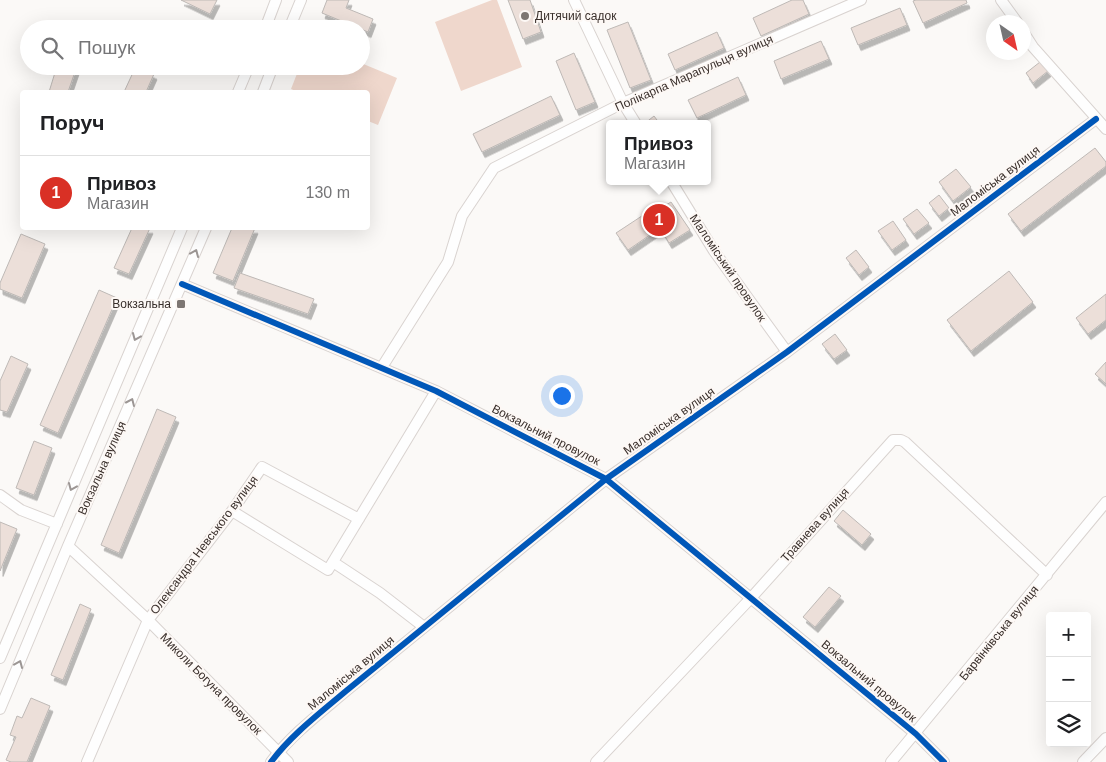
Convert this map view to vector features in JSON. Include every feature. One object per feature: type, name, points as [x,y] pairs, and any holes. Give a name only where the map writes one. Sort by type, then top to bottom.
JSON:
[{"type":"street","points":[[268,20],[276,0]]},
{"type":"street","points":[[293,20],[301,0]]},
{"type":"street","points":[[574,0],[623,103],[634,120]]},
{"type":"street","name":"Полікарпа Марапульця вулиця","points":[[382,367],[448,262],[462,216],[494,168],[623,103],[861,0]]},
{"type":"street","points":[[1001,0],[1012,15]]},
{"type":"street","points":[[1031,44],[1106,129]]},
{"type":"street","points":[[239,90],[245,75]]},
{"type":"street","points":[[263,90],[270,75]]},
{"type":"street","name":"Маломіська вулиця","points":[[271,762],[278,752],[338,698],[606,479],[787,352],[1096,118]]},
{"type":"street","name":"Маломіський провулок","points":[[673,185],[714,250],[787,352]]},
{"type":"street","name":"Вокзальна вулиця","points":[[0,658],[181,230]]},
{"type":"street","name":"Вокзальна вулиця","points":[[0,709],[68,546],[205,230]]},
{"type":"street","name":"Вокзальний провулок","points":[[182,284],[436,391],[606,479],[916,734],[944,762]]},
{"type":"street","points":[[330,566],[436,391]]},
{"type":"street","name":"Травнева вулиця","points":[[596,762],[751,598],[889,442],[897,439],[908,445],[1047,575]]},
{"type":"street","name":"Олександра Невського вулиця","points":[[86,762],[148,620],[232,511],[262,466],[359,519]]},
{"type":"street","points":[[0,495],[20,510],[57,524]]},
{"type":"street","name":"Барвінківська вулиця","points":[[891,762],[1106,502]]},
{"type":"street","points":[[232,511],[380,593],[424,627]]},
{"type":"street","name":"Миколи Богуна провулок","points":[[68,546],[148,620],[288,762]]},
{"type":"street","points":[[1083,762],[1106,738]]},
{"type":"shaded area","points":[[492,0],[497,0],[522,67],[461,91],[435,22]]},
{"type":"shaded area","points":[[370,67],[397,78],[378,125],[370,122],[370,90],[291,89],[296,75],[370,75]]},
{"type":"building","points":[[181,0],[217,0],[210,14]]},
{"type":"building","points":[[327,0],[349,0],[346,8],[373,19],[370,27],[370,20],[339,20],[322,13]]},
{"type":"building","name":"Дитячий садок","points":[[508,0],[530,0],[541,32],[523,39]]},
{"type":"building","points":[[792,0],[803,0],[809,14],[761,36],[753,18]]},
{"type":"building","points":[[966,0],[967,3],[923,23],[913,1]]},
{"type":"building","points":[[900,8],[907,25],[858,45],[851,28]]},
{"type":"building","points":[[628,22],[651,80],[630,88],[607,30]]},
{"type":"building","points":[[717,32],[724,48],[675,70],[668,54]]},
{"type":"building","points":[[821,41],[829,59],[781,79],[774,61]]},
{"type":"building","points":[[574,53],[595,102],[576,110],[556,61]]},
{"type":"building","points":[[1040,62],[1048,71],[1033,83],[1026,73]]},
{"type":"building","points":[[54,75],[74,75],[69,90],[50,90]]},
{"type":"building","points":[[132,75],[154,75],[147,90],[125,90]]},
{"type":"building","points":[[738,77],[746,95],[697,118],[688,100]]},
{"type":"building","points":[[551,96],[560,115],[482,152],[473,134]]},
{"type":"building","points":[[654,116],[657,120],[649,120]]},
{"type":"building","points":[[1095,148],[1106,162],[1106,166],[1021,231],[1008,214]]},
{"type":"building","points":[[956,169],[971,187],[953,201],[939,182]]},
{"type":"building","points":[[939,195],[949,208],[939,216],[929,203]]},
{"type":"building","points":[[671,202],[690,230],[669,243],[660,228],[628,250],[616,233],[654,208],[656,211]]},
{"type":"building","points":[[917,209],[929,223],[914,234],[903,219]]},
{"type":"building","points":[[893,221],[906,240],[892,250],[878,231]]},
{"type":"building","points":[[131,230],[149,230],[129,274],[114,268]]},
{"type":"building","points":[[231,230],[254,230],[233,281],[213,273]]},
{"type":"building","points":[[21,234],[45,244],[22,298],[0,289],[0,283]]},
{"type":"building","points":[[856,250],[869,267],[859,275],[846,258]]},
{"type":"building","points":[[1009,271],[1033,302],[971,351],[947,320]]},
{"type":"building","points":[[240,273],[314,299],[308,314],[234,288]]},
{"type":"building","points":[[99,290],[117,298],[58,433],[40,425]]},
{"type":"building","points":[[1106,294],[1106,320],[1088,334],[1076,318]]},
{"type":"building","points":[[835,334],[847,350],[834,359],[822,344]]},
{"type":"building","points":[[11,356],[28,364],[7,412],[0,410],[0,381]]},
{"type":"building","points":[[1106,362],[1106,384],[1095,374]]},
{"type":"building","points":[[157,409],[176,417],[119,553],[101,545]]},
{"type":"building","points":[[34,441],[52,448],[34,495],[16,488]]},
{"type":"building","points":[[843,510],[871,534],[862,545],[834,521]]},
{"type":"building","points":[[0,522],[17,529],[0,571]]},
{"type":"building","points":[[829,587],[841,596],[815,627],[803,617]]},
{"type":"building","points":[[80,604],[91,609],[63,680],[51,675]]},
{"type":"building","points":[[31,698],[50,706],[27,762],[11,762],[6,760],[16,737],[10,735],[17,716],[22,718]]},
{"type":"cycle path","points":[[271,762],[297,733],[316,716],[606,479],[787,352],[1096,119]]},
{"type":"cycle path","points":[[182,284],[436,391],[606,479],[916,734],[944,762]]},
{"type":"place","name":"Дитячий садок","points":[[525,16]]},
{"type":"place","name":"Привоз","points":[[659,220]]},
{"type":"place","name":"Вокзальна","points":[[181,304]]}]
